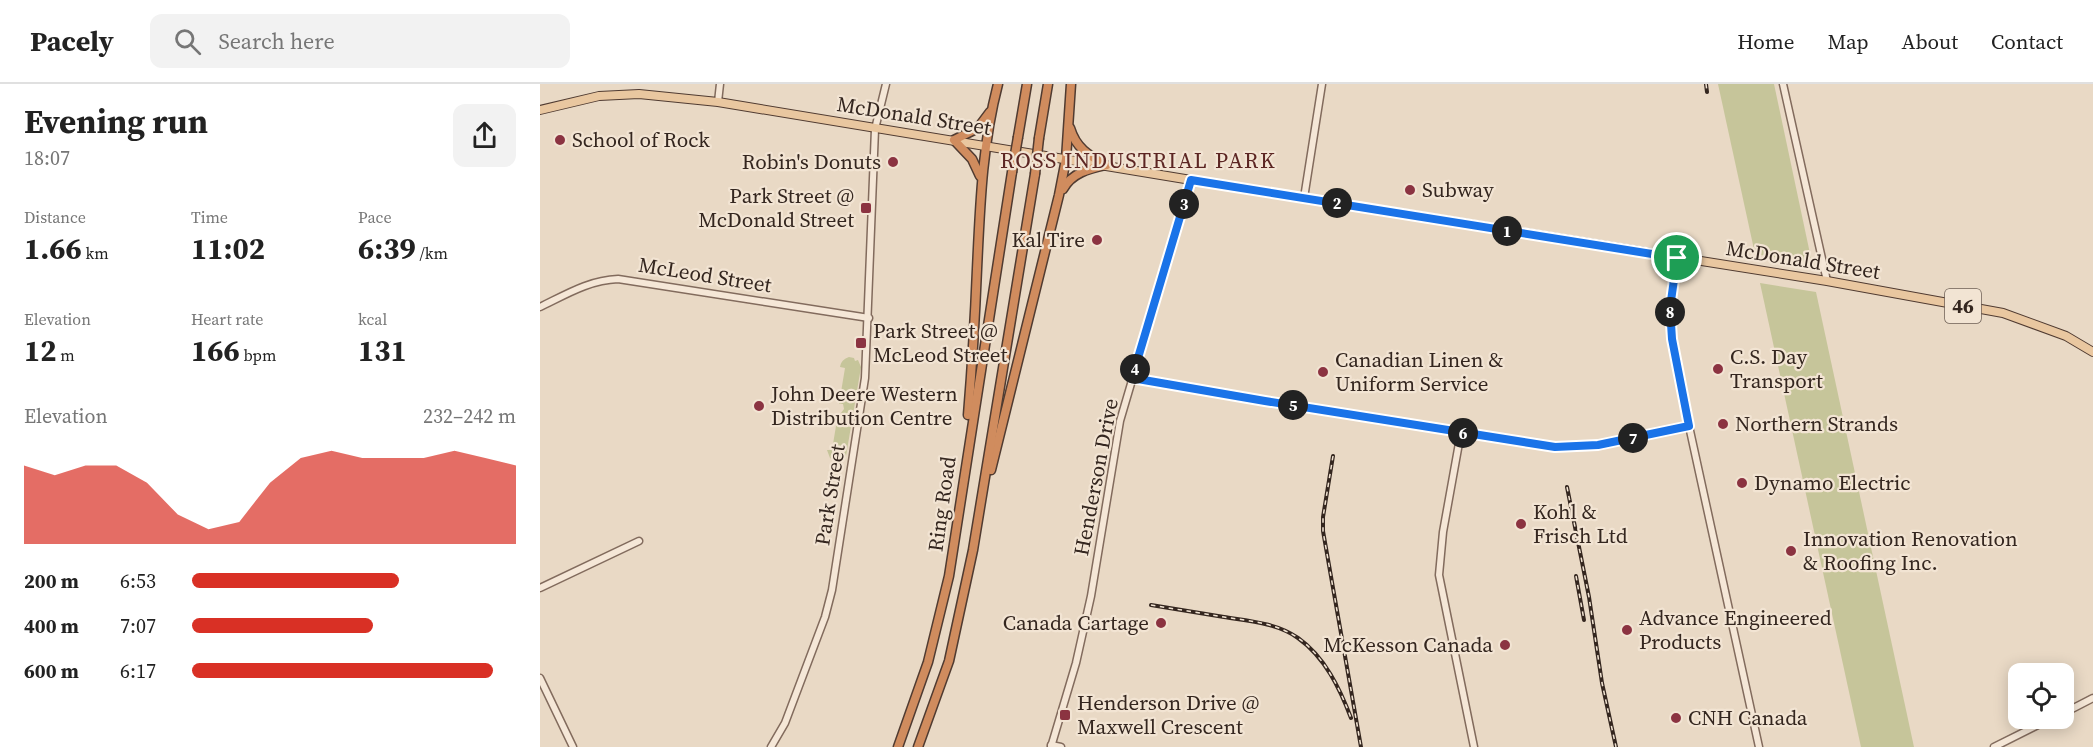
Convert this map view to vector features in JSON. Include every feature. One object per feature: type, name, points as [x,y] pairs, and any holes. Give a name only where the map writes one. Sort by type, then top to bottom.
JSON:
[{"type":"highway","points":[[964,476],[974,345],[981,180],[991,109],[998,84]]},
{"type":"highway","name":"Ring Road","points":[[897,747],[915,703],[936,635],[949,576],[1027,84]]},
{"type":"highway","name":"Ring Road","points":[[918,747],[950,661],[973,550],[1048,84]]},
{"type":"highway","points":[[973,550],[1059,195],[1066,159],[1071,84]]},
{"type":"highway","points":[[981,180],[972,159],[954,140],[978,128],[991,109]]},
{"type":"highway","points":[[1069,125],[1074,139],[1087,155],[1106,165]]},
{"type":"highway","points":[[1059,195],[1072,177],[1088,169],[1106,165]]},
{"type":"main road","name":"McDonald Street","points":[[540,110],[599,96],[639,94],[718,102],[1827,281],[2003,313],[2066,336],[2093,352]]},
{"type":"street","points":[[718,102],[720,84]]},
{"type":"street","name":"Park Street","points":[[771,747],[785,723],[829,604],[865,378],[875,129],[886,84]]},
{"type":"street","points":[[1304,198],[1322,84]]},
{"type":"street","points":[[1784,84],[1827,281]]},
{"type":"street","name":"Henderson Drive","points":[[1051,746],[1076,663],[1091,596],[1120,421],[1191,180]]},
{"type":"street","points":[[1677,258],[1670,308],[1672,339],[1759,747]]},
{"type":"street","name":"McLeod Street","points":[[540,307],[588,284],[604,279],[618,279],[869,318]]},
{"type":"street","points":[[1132,378],[1555,447],[1598,445],[1689,426]]},
{"type":"street","points":[[1461,432],[1443,532],[1439,575],[1474,747]]},
{"type":"street","points":[[540,588],[639,541]]},
{"type":"street","points":[[540,678],[573,747]]},
{"type":"street","points":[[2074,708],[2093,698]]},
{"type":"street","points":[[1994,747],[2030,729]]},
{"type":"street","points":[[1051,746],[1060,747]]},
{"type":"green space","points":[[1718,84],[1774,84],[1812,263],[1755,254]]},
{"type":"green space","points":[[1760,283],[1816,292],[1914,747],[1861,747]]},
{"type":"green space","points":[[849,357],[854,358],[855,361],[858,360],[861,367],[846,456],[836,461],[830,458],[827,450],[832,450],[838,414],[844,409],[843,404],[839,404],[845,368],[840,367],[843,360]]},
{"type":"railway","points":[[1706,84],[1707,92]]},
{"type":"railway","points":[[1333,456],[1323,517],[1323,531],[1361,747]]},
{"type":"railway","points":[[1567,487],[1589,597],[1602,683],[1616,747]]},
{"type":"railway","points":[[1576,576],[1584,620]]},
{"type":"railway","points":[[1151,605],[1262,623],[1290,633],[1308,646],[1324,664],[1337,685],[1351,718]]},
{"type":"place","name":"School of Rock","points":[[560,140]]},
{"type":"place","name":"Robin's Donuts","points":[[893,162]]},
{"type":"place","name":"Subway","points":[[1410,190]]},
{"type":"place","name":"Park Street @ McDonald Street","points":[[866,208]]},
{"type":"place","name":"Kal Tire","points":[[1097,240]]},
{"type":"place","name":"Park Street @ McLeod Street","points":[[861,343]]},
{"type":"place","name":"C.S. Day Transport","points":[[1718,369]]},
{"type":"place","name":"Canadian Linen & Uniform Service","points":[[1323,372]]},
{"type":"place","name":"John Deere Western Distribution Centre","points":[[759,406]]},
{"type":"place","name":"Northern Strands","points":[[1723,424]]},
{"type":"place","name":"Dynamo Electric","points":[[1742,483]]},
{"type":"place","name":"Kohl & Frisch Ltd","points":[[1521,524]]},
{"type":"place","name":"Innovation Renovation & Roofing Inc.","points":[[1791,551]]},
{"type":"place","name":"Canada Cartage","points":[[1161,623]]},
{"type":"place","name":"Advance Engineered Products","points":[[1627,630]]},
{"type":"place","name":"McKesson Canada","points":[[1505,645]]},
{"type":"place","name":"Henderson Drive @ Maxwell Crescent","points":[[1065,715]]},
{"type":"place","name":"CNH Canada","points":[[1676,718]]},
{"type":"district","name":"ROSS INDUSTRIAL PARK","points":[[1138,160]]},
{"type":"route","points":[[1191,180],[1677,258],[1670,308],[1672,339],[1689,426],[1598,445],[1555,447],[1132,378],[1191,180]]}]
